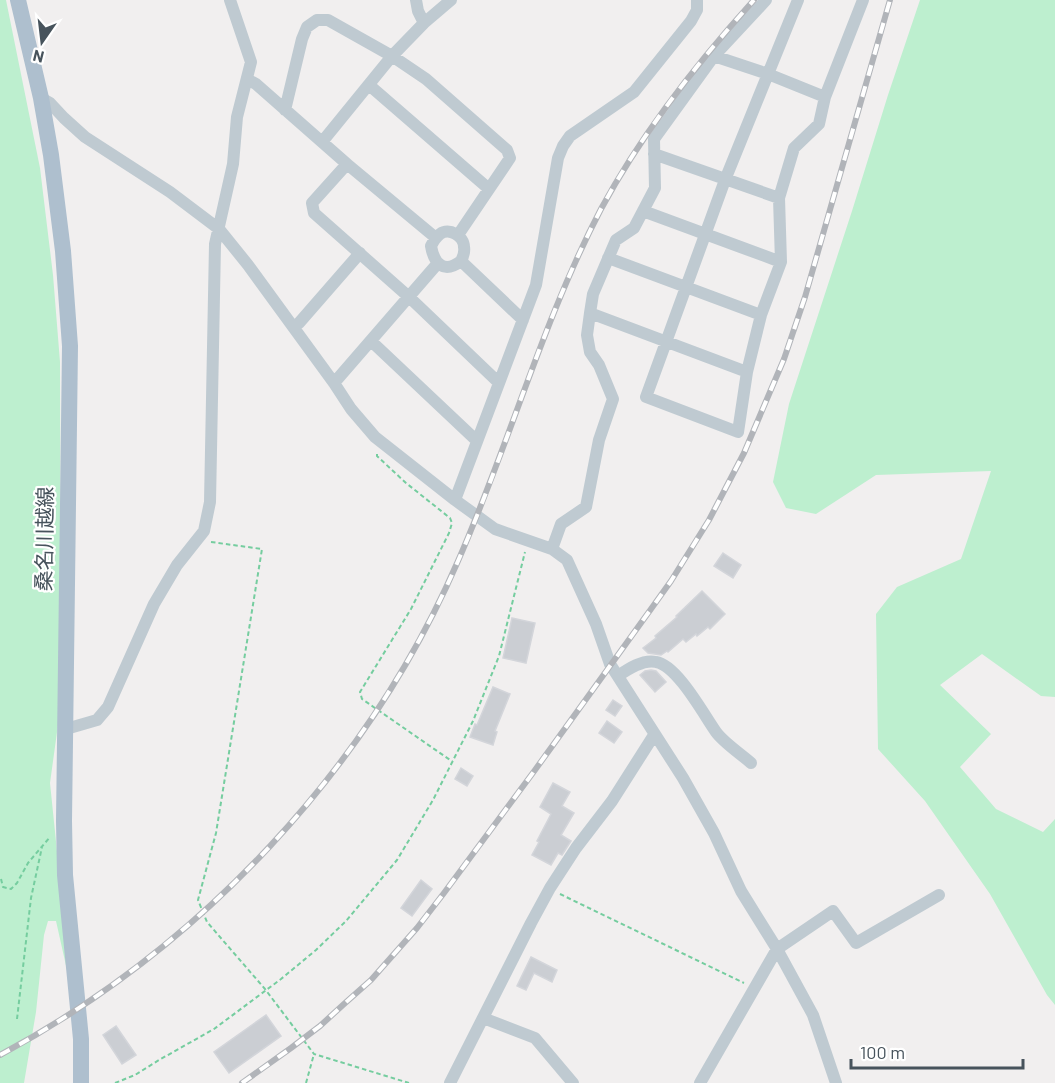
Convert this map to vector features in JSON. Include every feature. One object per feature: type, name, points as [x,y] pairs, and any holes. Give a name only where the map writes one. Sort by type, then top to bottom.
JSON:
[{"type":"main road","name":"桑名川越線","points":[[18,0],[41,99],[63,251],[70,346],[64,821],[65,875],[81,1039],[81,1083]]},
{"type":"street","points":[[66,729],[97,720],[108,707],[154,604],[177,565],[204,531],[210,502],[215,244],[233,164],[237,117],[251,62],[230,0]]},
{"type":"street","points":[[416,0],[424,23]]},
{"type":"street","points":[[322,142],[392,56],[424,23],[451,0]]},
{"type":"street","points":[[455,500],[536,285],[558,158],[563,146],[570,136],[634,92],[691,21],[697,10],[697,0]]},
{"type":"street","points":[[552,549],[561,524],[586,507],[599,440],[613,399],[599,365],[590,352],[587,335],[593,294],[616,240],[634,228],[655,188],[654,139],[714,56],[766,0]]},
{"type":"street","points":[[798,0],[725,180],[646,397],[738,432],[747,372],[761,315],[782,262],[779,198],[794,148],[819,124],[825,97],[863,0]]},
{"type":"street","points":[[285,110],[302,39],[308,27],[317,20],[328,20],[392,56],[426,79],[507,150],[510,158],[458,235]]},
{"type":"street","points":[[714,56],[768,74],[825,97]]},
{"type":"street","points":[[247,79],[256,84],[436,238]]},
{"type":"street","points":[[369,85],[489,189]]},
{"type":"street","points":[[41,99],[50,103],[85,137],[170,192],[219,229],[248,265],[351,409],[379,440],[495,529],[552,549],[567,560],[596,624],[610,664],[683,778],[714,833],[741,891],[777,949],[813,1015],[836,1083]]},
{"type":"street","points":[[654,154],[779,198]]},
{"type":"street","points":[[347,164],[312,203],[314,213],[409,297],[498,382]]},
{"type":"street","points":[[643,211],[782,262]]},
{"type":"street","points":[[441,233],[458,235],[464,243],[465,250],[461,261],[454,267],[444,267],[433,257],[430,246],[441,233]]},
{"type":"street","points":[[293,327],[360,253]]},
{"type":"street","points":[[608,258],[761,315]]},
{"type":"street","points":[[461,261],[523,320]]},
{"type":"street","points":[[334,383],[438,263]]},
{"type":"street","points":[[590,313],[747,372]]},
{"type":"street","points":[[370,341],[477,441]]},
{"type":"street","points":[[618,676],[628,669],[648,662],[659,662],[664,665],[685,686],[717,733],[751,763]]},
{"type":"street","points":[[450,1083],[550,888],[576,848],[612,801],[654,735]]},
{"type":"street","points":[[700,1083],[777,949],[833,911],[856,943],[939,895]]},
{"type":"street","points":[[483,1018],[535,1038],[573,1083]]},
{"type":"path","points":[[379,440],[377,456],[406,483],[450,518],[452,523],[411,609],[360,692],[362,699],[453,762]]},
{"type":"path","points":[[197,540],[262,549],[216,833],[198,900],[207,922],[265,989],[314,1054],[410,1083]]},
{"type":"path","points":[[115,1083],[135,1075],[214,1029],[281,979],[346,921],[397,860],[433,800],[473,721],[499,656],[528,541]]},
{"type":"path","points":[[1,879],[3,887],[11,889],[28,863],[64,821]]},
{"type":"path","points":[[17,1019],[31,898],[42,847]]},
{"type":"path","points":[[550,888],[754,988]]},
{"type":"path","points":[[306,1083],[314,1054]]},
{"type":"green space","points":[[0,0],[6,0],[40,168],[53,275],[60,362],[61,703],[50,783],[71,988],[56,921],[48,921],[44,935],[36,1012],[24,1083],[0,1083]]},
{"type":"green space","points":[[920,0],[1055,0],[1055,697],[1041,696],[982,654],[940,685],[991,734],[960,767],[996,809],[1043,832],[1055,819],[1055,1005],[1047,995],[990,894],[925,801],[878,749],[876,614],[897,587],[961,559],[991,471],[876,475],[816,514],[786,508],[773,482],[789,404]]},
{"type":"building","points":[[723,553],[741,565],[733,578],[714,566]]},
{"type":"building","points":[[702,591],[725,614],[710,629],[708,627],[686,642],[683,639],[668,652],[661,655],[648,653],[643,648],[656,638],[655,636]]},
{"type":"building","points":[[512,618],[535,623],[526,663],[503,658]]},
{"type":"building","points":[[651,670],[656,671],[666,682],[655,692],[640,675]]},
{"type":"building","points":[[493,687],[510,694],[495,731],[497,732],[493,745],[470,737]]},
{"type":"building","points":[[613,700],[622,706],[615,716],[606,710]]},
{"type":"building","points":[[607,721],[622,732],[614,743],[599,733]]},
{"type":"building","points":[[461,768],[473,776],[467,786],[455,779]]},
{"type":"building","points":[[553,783],[570,792],[562,806],[574,813],[561,835],[571,841],[562,855],[558,853],[551,865],[532,855],[551,814],[540,807]]},
{"type":"building","points":[[421,880],[432,889],[412,916],[401,908]]},
{"type":"building","points":[[531,957],[557,970],[552,982],[534,973],[526,990],[517,986]]},
{"type":"building","points":[[266,1015],[281,1036],[229,1073],[214,1052]]},
{"type":"building","points":[[116,1026],[136,1055],[122,1064],[103,1035]]},
{"type":"railway","points":[[0,1055],[73,1012],[143,962],[209,907],[270,846],[326,780],[377,711],[421,638],[458,561],[494,473],[543,339],[601,209],[634,153],[671,100],[754,0]]},
{"type":"railway","points":[[242,1083],[320,1026],[371,980],[417,928],[651,609],[709,520],[744,453],[784,359],[805,297],[890,0]]}]
